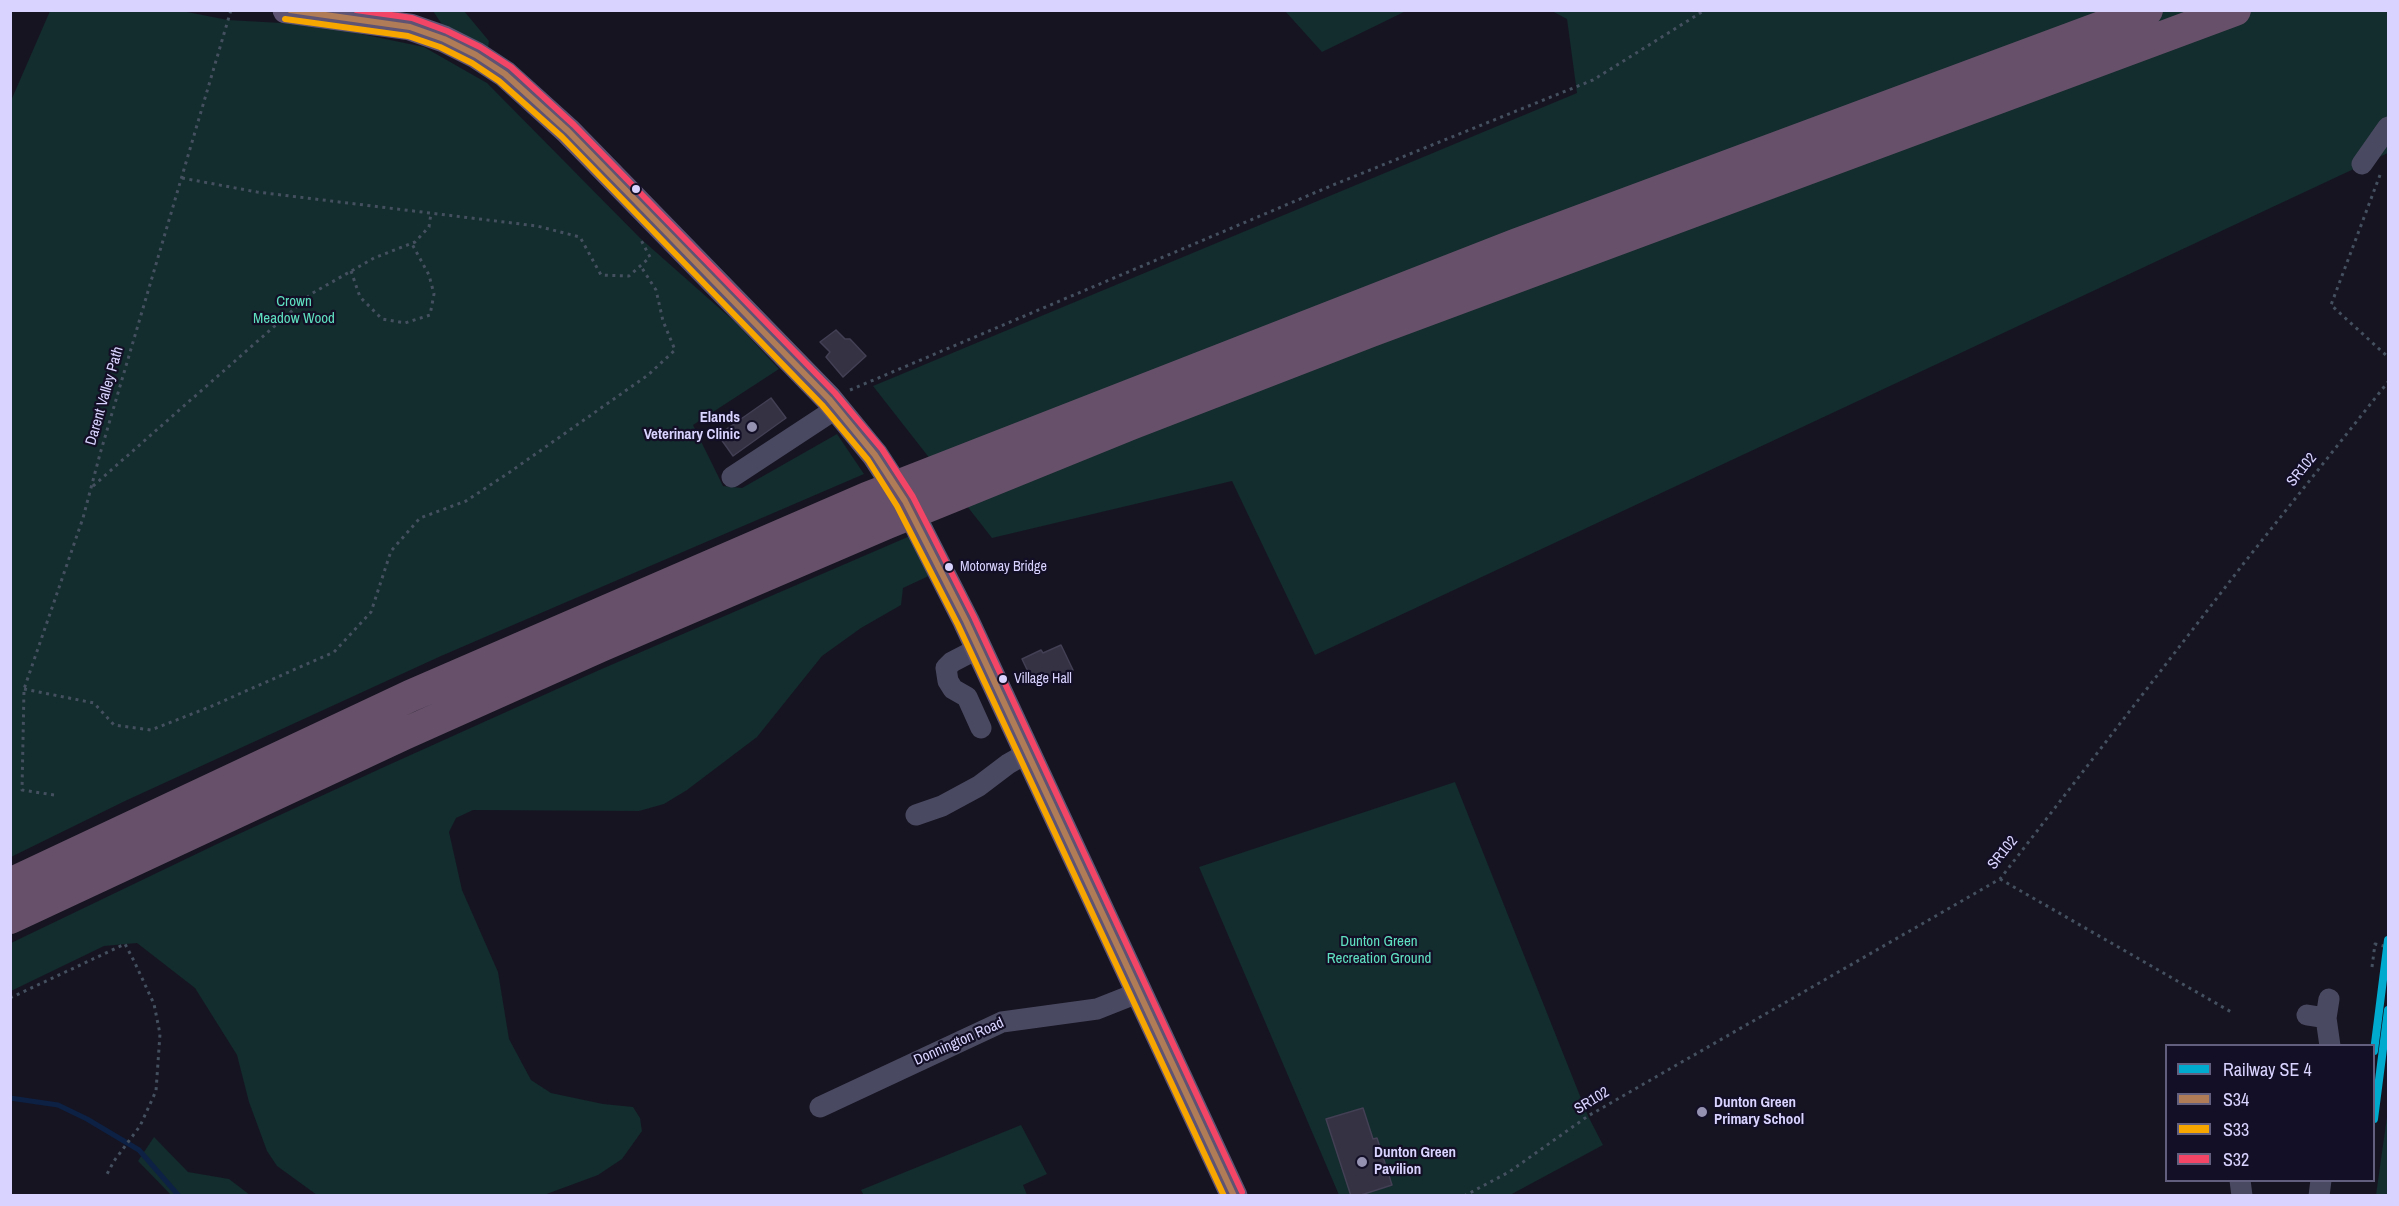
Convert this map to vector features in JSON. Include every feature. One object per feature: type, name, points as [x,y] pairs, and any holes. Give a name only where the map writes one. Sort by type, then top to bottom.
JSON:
[{"type":"highway","points":[[10,884],[410,696],[867,498],[1515,245],[2147,10]]},
{"type":"highway","points":[[10,918],[394,738],[887,523],[1131,424],[1361,335],[2235,10]]},
{"type":"main road","points":[[286,10],[411,19],[505,74],[568,131],[833,403],[875,455],[905,501],[938,563],[1029,752],[1234,1196]]},
{"type":"street","points":[[2362,164],[2388,127]]},
{"type":"street","points":[[732,477],[833,403]]},
{"type":"street","points":[[979,648],[952,662],[946,668],[948,681],[953,689],[967,697],[981,729]]},
{"type":"street","points":[[916,815],[942,806],[980,786],[1008,764],[1029,752]]},
{"type":"street","name":"Donnington Road","points":[[819,1107],[1002,1022],[1097,1009],[1140,992]]},
{"type":"street","points":[[2321,1011],[2329,1044]]},
{"type":"path","name":"Darent Valley Path","points":[[54,795],[22,790],[24,689],[83,518],[231,10]]},
{"type":"path","points":[[833,403],[1333,185],[1593,80],[1705,10]]},
{"type":"path","points":[[2375,147],[2387,156],[2331,305],[2388,357]]},
{"type":"path","points":[[182,178],[257,192],[537,226],[580,237],[601,275],[629,276],[650,257],[640,238],[656,221]]},
{"type":"path","points":[[91,487],[311,294],[374,258],[412,244],[429,227],[430,213]]},
{"type":"path","points":[[351,271],[360,297],[382,319],[405,323],[430,315],[434,294],[429,274],[412,244]]},
{"type":"path","points":[[24,689],[94,703],[114,725],[151,730],[334,652],[371,612],[391,551],[420,518],[465,501],[507,474],[648,375],[675,350],[663,321],[656,290],[640,265]]},
{"type":"path","name":"SR102","points":[[1464,1196],[1509,1172],[1588,1116],[2000,879],[2244,562],[2388,382]]},
{"type":"path","points":[[2000,879],[2233,1013]]},
{"type":"path","points":[[10,998],[125,944],[154,1004],[160,1034],[156,1091],[133,1136],[106,1176]]},
{"type":"path","points":[[2372,967],[2375,944],[2388,946]]},
{"type":"green space","name":"Crown Meadow Wood","points":[[50,11],[182,11],[228,20],[318,25],[424,47],[487,83],[640,238],[735,322],[779,369],[693,425],[723,486],[742,488],[837,434],[864,474],[441,656],[125,801],[11,857],[10,103]]},
{"type":"green space","points":[[433,11],[464,11],[489,41],[488,48],[445,29]]},
{"type":"green space","points":[[1285,11],[1406,11],[1322,52]]},
{"type":"green space","points":[[1552,11],[2388,11],[2388,153],[1315,655],[1232,481],[992,538],[873,386],[1577,93],[1567,19]]},
{"type":"green space","points":[[910,536],[933,574],[903,588],[901,605],[861,628],[822,656],[757,737],[687,790],[664,804],[639,811],[473,810],[456,818],[449,832],[462,890],[498,972],[509,1039],[531,1080],[551,1093],[603,1104],[633,1107],[640,1118],[642,1131],[622,1159],[598,1175],[544,1195],[317,1195],[277,1166],[267,1151],[249,1102],[237,1055],[195,988],[137,943],[104,946],[11,991],[11,943],[384,767],[597,671]]},
{"type":"green space","name":"Dunton Green Recreation Ground","points":[[1455,782],[1588,1116],[1603,1145],[1510,1195],[1339,1195],[1199,867]]},
{"type":"green space","points":[[2388,1110],[2388,1195],[2376,1195],[2382,1152]]},
{"type":"green space","points":[[1021,1125],[1047,1174],[1023,1185],[1027,1195],[864,1196],[861,1190]]},
{"type":"green space","points":[[154,1137],[188,1172],[229,1179],[250,1195],[171,1195],[138,1161]]},
{"type":"building","points":[[836,330],[845,339],[850,339],[866,356],[843,377],[826,357],[830,352],[820,342]]},
{"type":"building","name":"Elands Veterinary Clinic","points":[[771,398],[786,418],[733,456],[718,435]]},
{"type":"building","points":[[1061,645],[1073,670],[1050,681],[1046,673],[1032,680],[1022,659],[1041,650],[1043,653]]},
{"type":"building","name":"Dunton Green Pavilion","points":[[1363,1108],[1373,1139],[1377,1138],[1392,1185],[1358,1196],[1351,1196],[1326,1119]]},
{"type":"waterway","points":[[10,1098],[58,1105],[87,1119],[139,1150],[179,1196]]},
{"type":"transit line","name":"S34","points":[[290,10],[410,27],[444,39],[476,55],[505,74],[568,131],[829,399],[875,455],[905,501],[966,621],[1234,1196]]},
{"type":"transit line","name":"S32","points":[[356,10],[412,18],[480,47],[511,67],[574,125],[835,393],[882,449],[913,497],[974,617],[1242,1192]]},
{"type":"transit line","name":"S33","points":[[285,19],[408,36],[440,47],[472,63],[499,81],[562,137],[822,405],[868,460],[897,506],[958,625],[1224,1196]]},
{"type":"transit line","points":[[2375,1044],[2388,940]]},
{"type":"transit line","points":[[2375,1111],[2388,1010]]},
{"type":"place","name":"Elands Veterinary Clinic","points":[[752,427]]},
{"type":"place","name":"Motorway Bridge","points":[[949,567]]},
{"type":"place","name":"Village Hall","points":[[1003,679]]},
{"type":"place","name":"Dunton Green Primary School","points":[[1702,1112]]},
{"type":"place","name":"Dunton Green Pavilion","points":[[1362,1162]]}]
